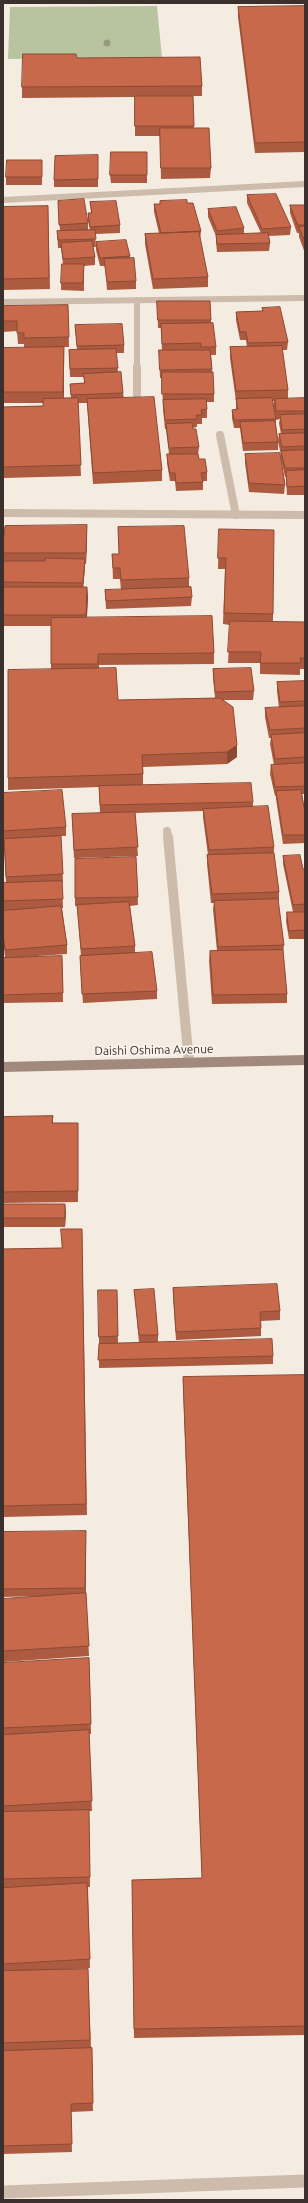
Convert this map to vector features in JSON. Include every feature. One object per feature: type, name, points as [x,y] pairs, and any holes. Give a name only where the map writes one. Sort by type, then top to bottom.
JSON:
[{"type":"street","points":[[3,200],[305,184]]},
{"type":"street","points":[[3,302],[305,298]]},
{"type":"street","points":[[137,300],[137,404]]},
{"type":"street","points":[[220,435],[236,514]]},
{"type":"street","points":[[3,513],[305,515]]},
{"type":"street","points":[[167,831],[189,1063]]},
{"type":"street","name":"Daishi Oshima Avenue","points":[[3,1067],[305,1060]]},
{"type":"street","points":[[3,2192],[305,2181]]},
{"type":"green space","points":[[157,6],[162,58],[8,59],[10,7]]},
{"type":"building","points":[[305,6],[305,142],[255,143],[238,7]]},
{"type":"building","points":[[23,54],[76,54],[77,58],[200,57],[202,86],[22,87]]},
{"type":"building","points":[[135,96],[193,96],[194,126],[135,126]]},
{"type":"building","points":[[160,128],[209,128],[211,168],[161,168]]},
{"type":"building","points":[[111,152],[147,152],[147,175],[110,175]]},
{"type":"building","points":[[98,155],[98,179],[54,180],[55,156]]},
{"type":"building","points":[[7,160],[42,160],[42,177],[6,177]]},
{"type":"building","points":[[276,194],[291,227],[262,229],[247,195]]},
{"type":"building","points":[[84,199],[88,223],[59,225],[58,201]]},
{"type":"building","points":[[187,200],[187,203],[193,203],[201,231],[161,233],[154,204],[160,204],[160,201]]},
{"type":"building","points":[[116,201],[120,225],[90,227],[88,213],[92,213],[90,202]]},
{"type":"building","points":[[290,205],[305,205],[305,225],[298,225]]},
{"type":"building","points":[[48,206],[49,278],[3,279],[3,207]]},
{"type":"building","points":[[236,207],[244,228],[217,231],[208,209]]},
{"type":"building","points":[[305,226],[305,242],[299,227]]},
{"type":"building","points":[[95,230],[96,239],[58,240],[57,231]]},
{"type":"building","points":[[199,232],[208,277],[153,279],[145,234]]},
{"type":"building","points":[[268,233],[270,243],[217,244],[216,235]]},
{"type":"building","points":[[126,240],[130,256],[100,258],[96,242]]},
{"type":"building","points":[[92,241],[95,257],[63,259],[61,243]]},
{"type":"building","points":[[134,258],[136,281],[107,282],[104,259]]},
{"type":"building","points":[[62,264],[84,264],[83,283],[61,283]]},
{"type":"building","points":[[157,301],[210,301],[211,320],[158,320]]},
{"type":"building","points":[[68,305],[69,337],[24,338],[24,333],[17,333],[17,321],[3,321],[3,306]]},
{"type":"building","points":[[280,307],[288,342],[248,343],[246,332],[240,332],[236,312],[263,311],[262,308]]},
{"type":"building","points":[[213,323],[216,347],[201,347],[201,343],[162,344],[161,324]]},
{"type":"building","points":[[122,324],[124,345],[77,346],[75,325]]},
{"type":"building","points":[[282,346],[288,390],[236,391],[230,347]]},
{"type":"building","points":[[64,347],[63,392],[3,392],[3,348]]},
{"type":"building","points":[[116,349],[118,368],[70,369],[69,350]]},
{"type":"building","points":[[159,350],[210,350],[212,369],[160,370]]},
{"type":"building","points":[[121,372],[123,393],[71,395],[70,384],[85,383],[83,374]]},
{"type":"building","points":[[162,372],[213,372],[214,394],[162,394]]},
{"type":"building","points":[[154,397],[162,470],[93,473],[87,399]]},
{"type":"building","points":[[78,398],[81,465],[3,467],[3,407],[43,406],[43,399]]},
{"type":"building","points":[[272,398],[276,419],[234,420],[232,410],[238,409],[236,399]]},
{"type":"building","points":[[305,398],[305,411],[276,411],[275,399]]},
{"type":"building","points":[[206,399],[207,409],[201,410],[202,415],[196,415],[197,419],[165,420],[163,400]]},
{"type":"building","points":[[304,414],[305,429],[282,430],[280,415]]},
{"type":"building","points":[[275,421],[278,442],[243,443],[240,422]]},
{"type":"building","points":[[192,423],[193,429],[196,429],[199,447],[169,448],[166,424]]},
{"type":"building","points":[[305,433],[305,446],[282,447],[279,434]]},
{"type":"building","points":[[305,450],[305,468],[285,468],[281,451]]},
{"type":"building","points":[[280,453],[285,485],[249,483],[245,454]]},
{"type":"building","points":[[167,454],[198,454],[199,459],[205,459],[207,472],[201,473],[203,482],[176,483],[175,473],[170,473]]},
{"type":"building","points":[[305,470],[305,486],[287,487],[286,471]]},
{"type":"building","points":[[87,525],[86,553],[3,553],[3,536],[5,526]]},
{"type":"building","points":[[184,526],[189,578],[121,580],[120,568],[113,568],[112,554],[119,554],[118,527]]},
{"type":"building","points":[[219,529],[274,530],[273,614],[224,613],[226,558],[218,558]]},
{"type":"building","points":[[46,558],[85,559],[83,583],[3,582],[3,561],[45,561]]},
{"type":"building","points":[[3,587],[87,587],[86,615],[3,615]]},
{"type":"building","points":[[191,587],[192,597],[106,601],[105,590]]},
{"type":"building","points":[[212,616],[214,653],[98,654],[98,664],[51,664],[51,618]]},
{"type":"building","points":[[230,621],[305,622],[305,658],[300,658],[301,663],[260,663],[261,652],[228,652]]},
{"type":"building","points":[[116,668],[118,700],[220,698],[233,707],[237,745],[227,752],[142,755],[143,774],[8,778],[8,670]]},
{"type":"building","points":[[251,668],[254,691],[215,692],[213,669]]},
{"type":"building","points":[[305,681],[305,701],[280,702],[277,682]]},
{"type":"building","points":[[305,706],[305,728],[270,730],[265,708]]},
{"type":"building","points":[[305,733],[305,757],[275,759],[271,735]]},
{"type":"building","points":[[305,763],[305,786],[275,787],[271,765]]},
{"type":"building","points":[[251,783],[253,802],[100,805],[99,786]]},
{"type":"building","points":[[62,790],[66,827],[3,831],[3,793]]},
{"type":"building","points":[[301,790],[305,813],[305,835],[283,835],[276,791]]},
{"type":"building","points":[[268,806],[274,847],[209,850],[203,809]]},
{"type":"building","points":[[135,812],[138,847],[74,850],[72,814]]},
{"type":"building","points":[[61,836],[63,874],[6,877],[4,839]]},
{"type":"building","points":[[274,853],[279,892],[212,894],[207,855]]},
{"type":"building","points":[[300,855],[303,869],[305,869],[305,904],[293,905],[283,856]]},
{"type":"building","points":[[136,857],[138,897],[75,898],[75,859]]},
{"type":"building","points":[[62,881],[63,899],[3,901],[3,883]]},
{"type":"building","points":[[278,899],[284,945],[218,947],[214,901]]},
{"type":"building","points":[[129,902],[135,946],[81,949],[77,905]]},
{"type":"building","points":[[61,906],[67,945],[5,950],[3,911]]},
{"type":"building","points":[[287,912],[305,912],[305,930],[289,931]]},
{"type":"building","points":[[283,950],[287,994],[213,995],[210,951]]},
{"type":"building","points":[[152,952],[157,991],[82,994],[80,956]]},
{"type":"building","points":[[62,956],[63,993],[3,995],[3,958]]},
{"type":"building","points":[[53,1116],[52,1123],[78,1123],[78,1191],[3,1192],[3,1117]]},
{"type":"building","points":[[3,1204],[65,1204],[65,1218],[3,1218]]},
{"type":"building","points":[[61,1229],[82,1229],[86,1504],[3,1506],[3,1249],[62,1248]]},
{"type":"building","points":[[277,1284],[280,1311],[260,1312],[261,1328],[176,1332],[173,1288]]},
{"type":"building","points":[[154,1289],[158,1335],[139,1335],[134,1290]]},
{"type":"building","points":[[98,1290],[117,1290],[118,1336],[99,1337]]},
{"type":"building","points":[[272,1339],[273,1356],[98,1360],[99,1344]]},
{"type":"building","points":[[305,1375],[305,2026],[134,2029],[132,1880],[202,1878],[183,1377]]},
{"type":"building","points":[[86,1531],[85,1588],[3,1589],[3,1532]]},
{"type":"building","points":[[86,1593],[89,1646],[3,1651],[3,1599]]},
{"type":"building","points":[[89,1658],[91,1724],[3,1728],[3,1663]]},
{"type":"building","points":[[89,1730],[92,1801],[3,1806],[3,1735]]},
{"type":"building","points":[[89,1810],[90,1877],[3,1879],[3,1812]]},
{"type":"building","points":[[87,1883],[90,1959],[3,1964],[3,1888]]},
{"type":"building","points":[[88,1969],[90,2040],[3,2043],[3,1971]]},
{"type":"building","points":[[92,2048],[93,2103],[71,2104],[72,2144],[3,2146],[3,2051]]}]
